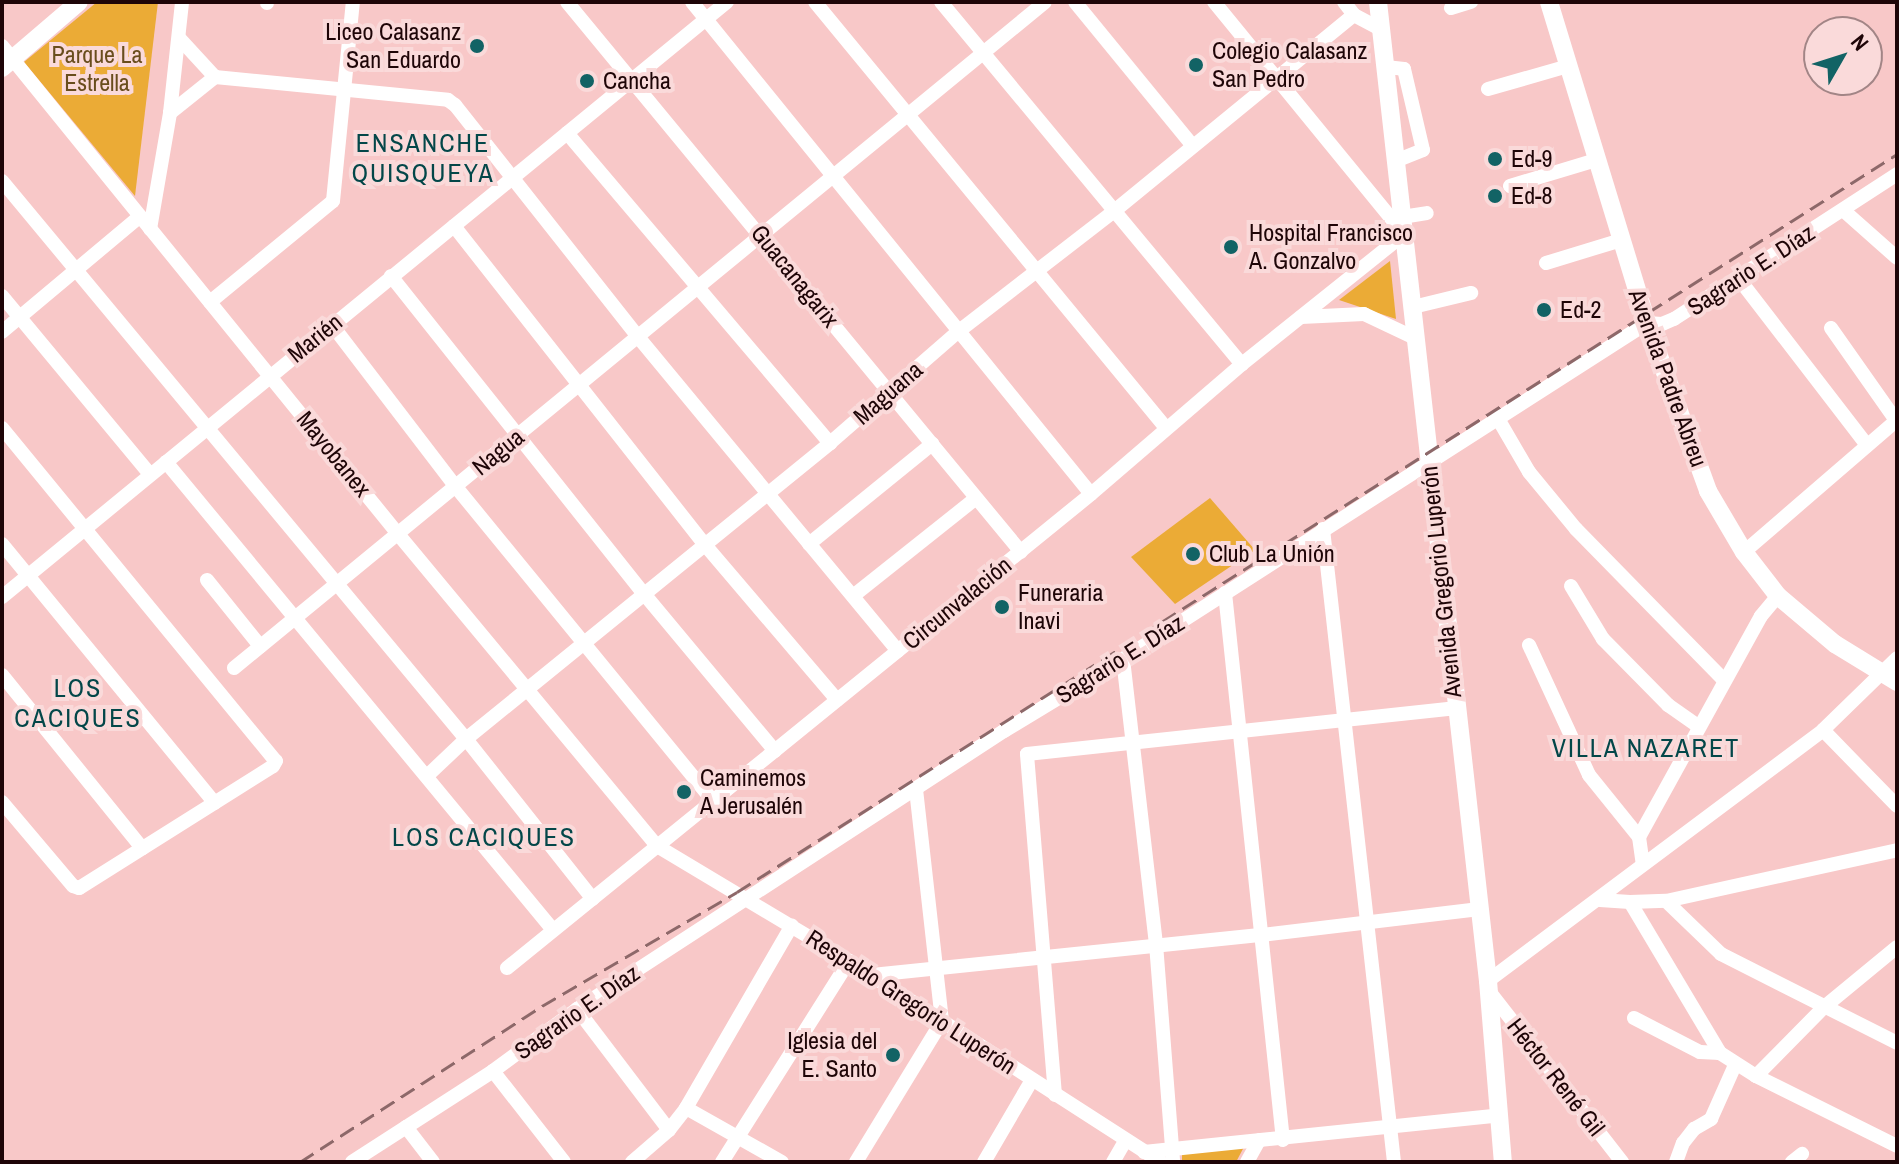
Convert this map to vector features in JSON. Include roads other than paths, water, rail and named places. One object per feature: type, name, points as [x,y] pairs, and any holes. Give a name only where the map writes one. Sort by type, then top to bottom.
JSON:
[{"type":"main road","name":"Avenida Gregorio Luperón","points":[[1378,2],[1488,986],[1503,1162]]},
{"type":"main road","name":"Avenida Padre Abreu","points":[[1549,2],[1647,323],[1708,491],[1744,552],[1778,596],[1835,644],[1889,678]]},
{"type":"main road","points":[[6,58],[70,5]]},
{"type":"street","points":[[150,229],[170,113],[182,2]]},
{"type":"street","points":[[210,302],[333,201],[353,2]]},
{"type":"street","name":"Guacanagarix","points":[[567,2],[1021,552]]},
{"type":"street","points":[[692,2],[1091,494]]},
{"type":"street","name":"Marién","points":[[2,597],[727,2]]},
{"type":"street","points":[[815,2],[1166,428]]},
{"type":"street","points":[[941,2],[1242,364]]},
{"type":"street","name":"Nagua","points":[[234,668],[1045,2]]},
{"type":"street","points":[[1075,2],[1193,146]]},
{"type":"street","points":[[1214,2],[1403,226],[1427,213]]},
{"type":"street","points":[[1344,2],[1354,15],[1382,30]]},
{"type":"street","points":[[1451,8],[1471,2]]},
{"type":"street","name":"Maguana","points":[[427,776],[466,739],[706,546],[959,331],[1037,273],[1354,15]]},
{"type":"street","points":[[180,39],[215,77],[448,100],[462,111],[639,338],[898,651]]},
{"type":"street","name":"Mayobanex","points":[[6,58],[140,216],[657,846]]},
{"type":"street","points":[[1488,89],[1568,66]]},
{"type":"street","points":[[1386,67],[1404,69],[1423,150],[1396,161]]},
{"type":"street","points":[[170,113],[215,77]]},
{"type":"street","points":[[567,133],[830,443]]},
{"type":"street","points":[[1510,186],[1596,160]]},
{"type":"street","name":"Sagrario E. Díaz","points":[[352,1162],[493,1071],[577,1009],[1004,731],[1123,659],[1428,460],[1647,323],[1662,324],[1674,319],[1897,174]]},
{"type":"street","points":[[2,181],[466,739],[593,899]]},
{"type":"street","points":[[1843,210],[1897,258]]},
{"type":"street","points":[[2,332],[140,216]]},
{"type":"street","points":[[454,226],[706,546],[837,700]]},
{"type":"street","name":"Circunvalación","points":[[507,968],[1021,552],[1403,226]]},
{"type":"street","points":[[1546,263],[1621,240]]},
{"type":"street","points":[[391,276],[645,595],[775,751]]},
{"type":"street","points":[[1739,279],[1867,445]]},
{"type":"street","points":[[1413,307],[1471,293]]},
{"type":"street","points":[[2,296],[150,474]]},
{"type":"street","points":[[1300,317],[1364,314],[1415,338]]},
{"type":"street","points":[[332,325],[456,487],[713,801]]},
{"type":"street","points":[[1744,552],[1897,421],[1831,328]]},
{"type":"street","points":[[1497,417],[1529,472],[1576,529],[1724,680]]},
{"type":"street","points":[[2,428],[276,761],[273,766],[215,803],[76,888],[2,802]]},
{"type":"street","points":[[809,544],[932,444]]},
{"type":"street","points":[[166,462],[553,930]]},
{"type":"street","points":[[853,596],[976,498]]},
{"type":"street","points":[[1323,529],[1347,721],[1394,1162]]},
{"type":"street","points":[[2,544],[215,803]]},
{"type":"street","points":[[207,580],[260,646]]},
{"type":"street","points":[[1571,586],[1603,639],[1668,705],[1698,726]]},
{"type":"street","points":[[1225,593],[1283,1140]]},
{"type":"street","points":[[1639,837],[1724,680],[1761,616],[1778,596]]},
{"type":"street","points":[[1529,645],[1594,783],[1639,837],[1643,864]]},
{"type":"street","points":[[1488,986],[1889,678],[1897,658]]},
{"type":"street","points":[[1123,659],[1156,944],[1173,1155]]},
{"type":"street","points":[[2,675],[142,848]]},
{"type":"street","points":[[1055,1095],[1046,954],[1027,754],[1455,708]]},
{"type":"street","points":[[1823,730],[1897,806]]},
{"type":"street","points":[[856,1162],[942,1021],[916,790]]},
{"type":"street","name":"Respaldo Gregorio Luperón","points":[[657,846],[749,898],[872,975],[1161,1162]]},
{"type":"street","points":[[1600,900],[1666,901],[1897,850]]},
{"type":"street","points":[[1666,901],[1721,954],[1897,1043]]},
{"type":"street","points":[[1630,902],[1720,1053],[1735,1065],[1897,1146]]},
{"type":"street","points":[[872,975],[1046,954],[1369,924],[1479,909]]},
{"type":"street","points":[[632,1162],[669,1130],[686,1108],[792,925]]},
{"type":"street","points":[[1756,1076],[1823,1008],[1897,947]]},
{"type":"street","points":[[722,1162],[849,961]]},
{"type":"street","name":"Héctor René Gil","points":[[1488,986],[1622,1162]]},
{"type":"street","points":[[577,1009],[669,1130]]},
{"type":"street","points":[[1634,1018],[1700,1052],[1720,1053]]},
{"type":"street","points":[[1676,1162],[1683,1143],[1694,1129],[1711,1119],[1735,1065]]},
{"type":"street","points":[[493,1071],[564,1162]]},
{"type":"street","points":[[984,1162],[1032,1080]]},
{"type":"street","points":[[686,1108],[739,1135],[782,1162]]},
{"type":"street","points":[[1144,1152],[1173,1155],[1259,1140],[1283,1140],[1500,1115]]},
{"type":"street","points":[[406,1127],[433,1162]]},
{"type":"street","points":[[1247,1162],[1259,1140]]},
{"type":"street","points":[[1113,1162],[1125,1141]]},
{"type":"railway","points":[[300,1162],[542,1006],[737,892],[1897,154]]},
{"type":"place","name":"Liceo Calasanz San Eduardo","points":[[477,46]]},
{"type":"place","name":"Colegio Calasanz San Pedro","points":[[1196,65]]},
{"type":"place","name":"Cancha","points":[[587,81]]},
{"type":"place","name":"Ed-9","points":[[1495,159]]},
{"type":"place","name":"Ed-8","points":[[1495,196]]},
{"type":"place","name":"Hospital Francisco A. Gonzalvo","points":[[1231,247]]},
{"type":"place","name":"Ed-2","points":[[1544,310]]},
{"type":"place","name":"Club La Unión","points":[[1193,554]]},
{"type":"place","name":"Funeraria Inavi","points":[[1002,607]]},
{"type":"place","name":"Caminemos A Jerusalén","points":[[684,792]]},
{"type":"place","name":"Iglesia del E. Santo","points":[[893,1055]]},
{"type":"district","name":"ENSANCHE QUISQUEYA","points":[[423,158]]},
{"type":"district","name":"LOS CACIQUES","points":[[78,703]]},
{"type":"district","name":"VILLA NAZARET","points":[[1646,748]]},
{"type":"district","name":"LOS CACIQUES","points":[[484,837]]},
{"type":"park label","name":"Parque La Estrella","points":[[97,69]]}]
